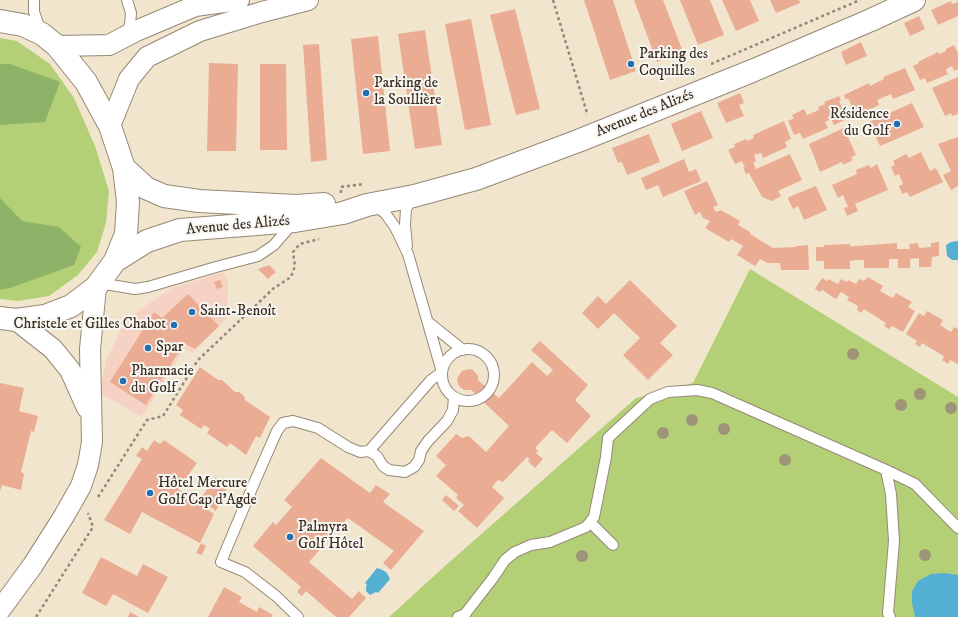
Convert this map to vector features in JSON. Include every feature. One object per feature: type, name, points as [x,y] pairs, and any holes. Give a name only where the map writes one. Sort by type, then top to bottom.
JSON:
[{"type":"street","points":[[50,40],[109,45],[195,6],[239,0]]},
{"type":"street","points":[[110,126],[129,79],[147,57],[200,32],[262,12],[308,0]]},
{"type":"street","name":"Avenue des Alizés","points":[[124,168],[146,188],[164,196],[199,201],[289,206],[342,204],[370,197],[414,196],[476,179],[578,141],[752,71],[914,0]]},
{"type":"street","points":[[0,21],[23,25],[50,40],[86,82],[110,126],[124,168],[128,202],[126,234],[115,261],[97,285],[71,306],[45,316],[8,319]]},
{"type":"street","name":"Avenue des Alizés","points":[[115,261],[147,241],[180,230],[295,221],[343,213],[370,197]]},
{"type":"street","points":[[0,610],[33,565],[64,516],[81,486],[88,465],[92,442],[90,415],[90,349],[97,285]]},
{"type":"street","points":[[8,319],[53,349],[70,370],[90,415]]},
{"type":"lane","points":[[34,0],[34,12],[50,40]]},
{"type":"lane","points":[[126,36],[130,25],[131,13],[127,0]]},
{"type":"lane","points":[[408,254],[405,225],[406,208],[414,196]]},
{"type":"lane","points":[[370,197],[385,213],[395,227],[408,254],[428,322],[442,372],[445,386],[454,397],[467,401],[476,400],[485,395],[491,388],[494,379],[493,369],[487,357],[475,350],[463,350],[452,354],[445,364],[442,372],[431,380],[370,451]]},
{"type":"lane","points":[[97,285],[135,289],[148,287],[258,256],[274,245],[295,221]]},
{"type":"lane","points":[[428,322],[463,350]]},
{"type":"lane","points":[[458,617],[465,614],[493,578],[504,560],[515,552],[531,545],[550,542],[586,527],[594,517],[606,457],[608,438],[650,399],[668,392],[697,390],[712,392],[886,470],[915,484],[958,528]]},
{"type":"lane","points":[[298,617],[276,596],[245,572],[221,562],[277,431],[283,423],[293,421],[318,428],[348,447],[360,452],[370,451],[378,456],[383,466],[389,470],[405,472],[414,467],[419,460],[421,451],[428,441],[447,421],[453,410],[454,397]]},
{"type":"lane","points":[[886,470],[891,494],[894,541],[888,613],[890,617]]},
{"type":"lane","points":[[590,522],[613,545]]},
{"type":"path","points":[[553,0],[587,113],[584,120]]},
{"type":"path","points":[[342,204],[341,187],[370,197]]},
{"type":"path","points":[[96,500],[147,420],[163,416],[198,360],[274,288],[290,277],[295,266],[294,252],[300,244],[323,238]]},
{"type":"path","points":[[36,617],[93,527],[88,513],[92,507]]},
{"type":"shaded area","points":[[224,272],[228,284],[227,319],[192,353],[184,349],[142,417],[100,393],[106,361],[121,329],[139,310],[172,288]]},
{"type":"green space","points":[[0,38],[17,41],[50,64],[74,98],[95,146],[109,191],[106,223],[97,252],[78,275],[49,296],[18,301],[0,299]]},
{"type":"green space","points":[[0,64],[10,64],[60,82],[45,122],[0,125]]},
{"type":"green space","points":[[0,198],[22,221],[59,227],[81,247],[74,265],[10,288],[0,290]]},
{"type":"green space","points":[[750,269],[958,397],[958,617],[389,617],[636,398],[693,383]]},
{"type":"water","points":[[958,241],[958,260],[952,260],[947,256],[946,245],[951,242]]},
{"type":"water","points":[[377,568],[387,573],[390,579],[378,593],[376,592],[370,595],[366,591],[367,585],[365,583]]},
{"type":"water","points":[[944,573],[958,575],[958,617],[915,617],[912,603],[912,591],[918,581],[931,574]]},
{"type":"building","points":[[584,0],[613,0],[636,71],[610,80]]},
{"type":"building","points":[[634,0],[663,0],[683,52],[657,62]]},
{"type":"building","points":[[680,0],[710,0],[724,35],[698,45]]},
{"type":"building","points":[[722,0],[750,0],[759,21],[736,31]]},
{"type":"building","points":[[770,0],[799,0],[800,3],[776,13]]},
{"type":"building","points":[[951,1],[952,4],[958,2],[958,16],[938,25],[931,10]]},
{"type":"building","points":[[515,9],[540,109],[516,115],[490,15]]},
{"type":"building","points":[[919,16],[925,29],[910,36],[904,23]]},
{"type":"building","points":[[471,19],[491,125],[465,130],[445,24]]},
{"type":"building","points":[[425,30],[442,145],[415,149],[398,34]]},
{"type":"building","points":[[378,36],[390,151],[363,154],[351,39]]},
{"type":"building","points":[[861,42],[867,56],[846,65],[841,52]]},
{"type":"building","points":[[319,44],[327,160],[311,162],[303,45]]},
{"type":"building","points":[[954,45],[958,53],[958,69],[954,71],[952,66],[946,69],[948,74],[927,83],[925,78],[920,80],[913,66],[938,52],[939,54],[946,51],[946,49]]},
{"type":"building","points":[[209,63],[238,64],[236,151],[207,151]]},
{"type":"building","points":[[260,64],[286,64],[287,150],[260,150]]},
{"type":"building","points":[[905,68],[915,90],[893,99],[891,94],[877,100],[879,105],[856,116],[848,98],[846,100],[844,95],[869,83],[870,86],[884,79],[883,77]]},
{"type":"building","points":[[958,77],[958,114],[952,116],[951,113],[945,116],[932,88]]},
{"type":"building","points":[[740,93],[744,103],[739,105],[744,116],[726,123],[717,103]]},
{"type":"building","points":[[839,96],[841,100],[839,101],[847,119],[834,125],[831,119],[825,122],[828,128],[803,139],[800,133],[794,135],[788,121],[794,118],[792,115],[804,109],[807,115],[819,110],[818,107],[825,104],[824,102]]},
{"type":"building","name":"Résidence du Golf","points":[[912,103],[924,127],[880,146],[869,122]]},
{"type":"building","points":[[701,111],[713,138],[682,151],[671,124]]},
{"type":"building","points":[[784,121],[791,139],[785,142],[787,147],[763,158],[761,153],[754,155],[756,161],[753,163],[756,169],[790,154],[802,180],[778,191],[781,196],[772,201],[762,197],[749,173],[746,174],[742,161],[735,164],[728,150],[735,147],[734,144],[746,139],[747,141],[754,138],[753,135]]},
{"type":"building","points":[[844,128],[856,155],[851,157],[853,160],[843,165],[842,162],[820,172],[809,144]]},
{"type":"building","points":[[649,134],[660,162],[627,175],[622,162],[618,163],[612,148]]},
{"type":"building","points":[[958,137],[958,186],[951,190],[943,175],[951,171],[938,144]]},
{"type":"building","points":[[921,152],[930,171],[936,168],[943,182],[910,197],[907,192],[902,194],[899,186],[903,184],[899,174],[895,176],[891,167],[895,165],[893,161],[906,154],[909,158]]},
{"type":"building","points":[[684,159],[689,172],[696,169],[701,181],[663,197],[658,185],[646,190],[641,178]]},
{"type":"building","points":[[877,164],[888,190],[855,204],[858,211],[847,216],[844,208],[848,207],[843,195],[838,198],[832,185],[857,174],[856,170],[869,165],[871,168]]},
{"type":"building","points":[[707,181],[718,205],[713,207],[716,212],[721,210],[740,221],[738,225],[750,232],[750,234],[773,248],[808,245],[809,270],[781,270],[780,263],[768,263],[760,259],[755,266],[737,255],[743,246],[731,239],[729,242],[705,228],[710,221],[703,218],[700,212],[695,215],[684,191]]},
{"type":"building","points":[[816,186],[827,210],[804,220],[798,206],[793,209],[788,199],[789,197]]},
{"type":"building","points":[[939,242],[939,256],[932,257],[931,267],[919,267],[919,258],[910,259],[910,268],[898,268],[898,259],[889,259],[889,268],[864,268],[864,260],[850,261],[850,269],[824,269],[824,261],[816,261],[816,247],[824,247],[824,245],[850,244],[850,246],[857,246],[897,243],[897,249],[910,249],[909,244],[918,243],[919,248],[931,247],[931,243]]},
{"type":"building","points":[[269,265],[276,272],[268,279],[258,269]]},
{"type":"building","points":[[868,277],[883,286],[880,291],[887,295],[893,298],[896,293],[912,302],[908,307],[915,311],[903,332],[892,326],[889,329],[884,326],[886,323],[864,309],[861,313],[857,310],[858,306],[847,300],[849,297],[841,292],[836,299],[822,290],[820,292],[815,289],[822,278],[838,284],[841,279],[847,282],[848,280],[856,284],[859,279],[864,281]]},
{"type":"building","points":[[220,280],[223,287],[217,289],[214,282]]},
{"type":"building","points":[[630,280],[677,326],[660,343],[673,355],[648,380],[623,355],[640,338],[614,313],[598,329],[582,313],[598,296],[606,304]]},
{"type":"building","points":[[188,294],[219,326],[195,349],[184,343],[146,405],[110,382],[154,312],[162,318]]},
{"type":"building","points":[[927,311],[943,320],[940,325],[951,332],[954,327],[958,329],[958,364],[950,360],[948,364],[942,360],[944,357],[942,355],[922,343],[920,347],[915,344],[917,341],[906,334],[919,313],[924,316]]},
{"type":"building","points":[[540,341],[588,385],[575,400],[591,416],[567,443],[552,430],[535,448],[538,451],[536,453],[543,459],[535,468],[528,461],[530,459],[527,457],[503,482],[498,480],[492,487],[504,498],[477,528],[458,511],[464,505],[456,498],[458,495],[436,476],[446,465],[436,456],[456,434],[462,438],[469,436],[486,452],[509,426],[471,390],[464,390],[460,387],[457,378],[462,371],[470,369],[473,370],[478,376],[478,380],[499,398],[532,362],[547,376],[553,370],[531,350]]},
{"type":"building","points":[[200,367],[218,380],[222,380],[235,392],[239,392],[244,396],[245,400],[270,417],[260,438],[256,436],[246,455],[230,443],[227,447],[207,433],[210,429],[204,425],[201,429],[180,415],[183,410],[176,405]]},
{"type":"building","points":[[0,383],[24,388],[19,411],[38,416],[34,432],[31,431],[21,472],[24,474],[21,490],[2,485],[0,491]]},
{"type":"building","name":"Hôtel Mercure Golf Cap d'Agde","points":[[154,440],[160,444],[164,440],[197,463],[178,489],[214,514],[200,543],[142,512],[130,534],[104,520],[142,459],[136,456],[142,447],[147,451]]},
{"type":"building","name":"Palmyra Golf Hôtel","points":[[321,458],[370,493],[376,485],[390,494],[383,502],[424,531],[391,570],[383,563],[394,551],[348,518],[343,523],[309,562],[352,599],[359,591],[366,598],[349,617],[336,617],[306,591],[302,596],[297,592],[301,587],[253,546],[273,522],[276,525],[292,507],[284,500]]},
{"type":"building","points":[[216,477],[228,486],[216,511],[200,499]]},
{"type":"building","points":[[446,495],[459,506],[454,511],[442,500]]},
{"type":"building","points":[[201,543],[206,546],[202,555],[196,553]]},
{"type":"building","points":[[101,557],[137,576],[143,564],[168,577],[148,613],[113,594],[106,606],[82,593]]},
{"type":"building","points":[[224,587],[242,597],[239,602],[257,612],[259,607],[273,615],[271,617],[208,617]]},
{"type":"building","points":[[130,612],[139,617],[128,617]]},
{"type":"place","name":"Parking des Coquilles","points":[[631,64]]},
{"type":"place","name":"Parking de la Soullière","points":[[366,93]]},
{"type":"place","name":"Résidence du Golf","points":[[897,124]]},
{"type":"place","name":"Saint-Benoît","points":[[192,312]]},
{"type":"place","name":"Christele et Gilles Chabot","points":[[174,325]]},
{"type":"place","name":"Spar","points":[[148,348]]},
{"type":"place","name":"Pharmacie du Golf","points":[[123,381]]},
{"type":"place","name":"Hôtel Mercure Golf Cap d'Agde","points":[[150,493]]},
{"type":"place","name":"Palmyra Golf Hôtel","points":[[290,537]]}]
